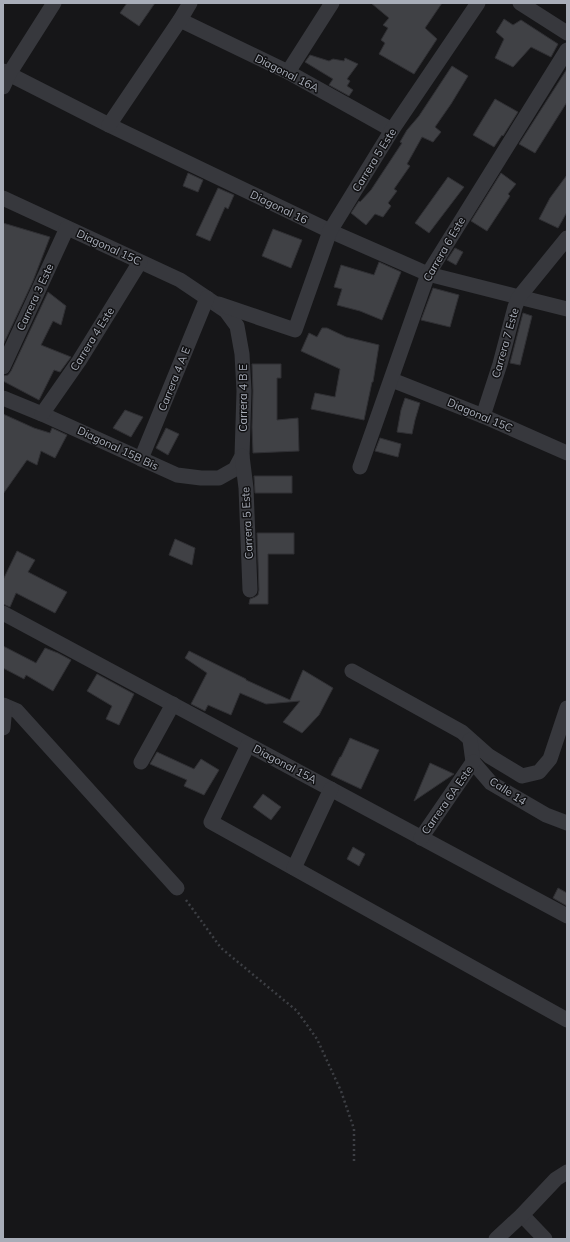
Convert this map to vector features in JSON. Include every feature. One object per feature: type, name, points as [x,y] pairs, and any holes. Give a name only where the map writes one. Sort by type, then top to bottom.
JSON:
[{"type":"street","points":[[5,77],[54,3]]},
{"type":"street","points":[[109,125],[190,3]]},
{"type":"street","points":[[288,72],[332,3]]},
{"type":"street","name":"Carrera 5 Este","points":[[295,330],[330,231],[392,130],[478,3]]},
{"type":"street","points":[[520,3],[567,33]]},
{"type":"street","name":"Diagonal 16A","points":[[180,20],[288,72],[392,130]]},
{"type":"street","name":"Carrera 6 Este","points":[[360,467],[392,380],[428,274],[567,50]]},
{"type":"street","name":"Diagonal 16","points":[[5,77],[330,231],[428,274],[567,309]]},
{"type":"street","name":"Diagonal 15C","points":[[3,198],[180,280],[226,311],[237,326]]},
{"type":"street","name":"Carrera 3 Este","points":[[3,367],[66,228]]},
{"type":"street","name":"Carrera 7 Este","points":[[483,416],[500,364],[518,297],[567,238]]},
{"type":"street","name":"Carrera 4 Este","points":[[42,414],[79,361],[140,262]]},
{"type":"street","name":"Diagonal 15C","points":[[209,299],[295,330]]},
{"type":"street","name":"Carrera 4 A E","points":[[141,459],[209,299]]},
{"type":"street","name":"Carrera 4 B E","points":[[237,326],[242,354],[244,391],[238,463]]},
{"type":"street","name":"Diagonal 15C","points":[[392,380],[483,416],[567,453]]},
{"type":"street","name":"Diagonal 15B Bis","points":[[3,398],[42,414],[176,475],[201,478],[219,478],[238,463]]},
{"type":"street","name":"Carrera 5 Este","points":[[238,463],[246,488],[250,590]]},
{"type":"street","name":"Diagonal 15A","points":[[3,613],[567,916]]},
{"type":"street","points":[[352,671],[462,732],[489,756],[522,776],[539,772],[550,759],[567,708]]},
{"type":"street","points":[[142,762],[173,704]]},
{"type":"street","points":[[3,728],[4,705],[17,711],[177,888]]},
{"type":"street","points":[[470,740],[473,762]]},
{"type":"street","points":[[248,745],[211,822],[567,1020]]},
{"type":"street","name":"Calle 14","points":[[473,762],[491,782],[546,815],[567,823]]},
{"type":"street","name":"Carrera 6A Este","points":[[421,838],[473,762]]},
{"type":"street","points":[[294,868],[331,789]]},
{"type":"street","points":[[496,1239],[522,1215],[556,1179],[567,1172]]},
{"type":"street","points":[[522,1215],[545,1239]]},
{"type":"path","points":[[177,888],[221,948],[297,1011],[317,1039],[341,1091],[354,1129],[354,1164]]},
{"type":"building","points":[[127,3],[155,3],[139,26],[120,13]]},
{"type":"building","points":[[371,3],[442,3],[425,28],[437,39],[414,74],[379,54],[385,43],[381,40],[388,28],[383,25],[389,18]]},
{"type":"building","points":[[504,19],[513,25],[521,20],[558,44],[551,57],[531,47],[513,67],[495,58],[504,39],[496,32]]},
{"type":"building","points":[[310,55],[329,61],[333,59],[344,61],[345,58],[358,64],[347,79],[350,81],[347,86],[353,90],[349,96],[329,85],[333,79],[305,62]]},
{"type":"building","points":[[452,66],[468,76],[435,127],[441,132],[433,142],[422,137],[407,164],[410,166],[394,189],[397,191],[388,203],[391,206],[383,217],[375,214],[366,225],[351,213],[359,201],[360,202],[371,190],[402,143],[400,142],[407,130],[419,116]]},
{"type":"building","points":[[567,69],[567,102],[535,153],[519,144]]},
{"type":"building","points":[[495,99],[518,112],[503,136],[502,135],[494,147],[473,135]]},
{"type":"building","points":[[188,173],[203,180],[198,192],[183,186]]},
{"type":"building","points":[[501,173],[516,184],[508,194],[510,196],[487,231],[471,221]]},
{"type":"building","points":[[567,175],[567,212],[558,228],[539,219],[550,198]]},
{"type":"building","points":[[448,177],[464,187],[429,233],[415,223]]},
{"type":"building","points":[[218,188],[234,195],[228,209],[225,207],[210,241],[196,235]]},
{"type":"building","points":[[3,223],[50,237],[33,281],[3,345]]},
{"type":"building","points":[[273,229],[302,240],[291,268],[262,256]]},
{"type":"building","points":[[455,248],[463,252],[456,265],[447,260]]},
{"type":"building","points":[[379,262],[401,272],[382,320],[360,311],[337,305],[342,289],[334,287],[341,265],[374,275]]},
{"type":"building","points":[[433,288],[459,295],[450,327],[421,320]]},
{"type":"building","points":[[48,292],[66,306],[61,325],[53,321],[41,345],[71,357],[60,372],[54,370],[39,400],[3,381],[3,376],[8,375],[11,371]]},
{"type":"building","points":[[523,313],[532,316],[520,365],[510,363]]},
{"type":"building","points":[[322,328],[327,328],[346,337],[379,345],[373,382],[364,420],[311,409],[315,393],[335,397],[340,369],[301,351],[309,333],[317,337]]},
{"type":"building","points":[[252,364],[281,364],[281,378],[277,378],[277,420],[298,418],[299,451],[253,453]]},
{"type":"building","points":[[405,398],[420,403],[412,434],[397,432]]},
{"type":"building","points":[[125,410],[143,417],[131,437],[113,428]]},
{"type":"building","points":[[3,414],[34,428],[50,433],[52,428],[67,435],[55,458],[41,451],[37,465],[27,460],[3,494]]},
{"type":"building","points":[[166,428],[179,434],[168,455],[156,448]]},
{"type":"building","points":[[380,438],[401,444],[398,457],[375,451]]},
{"type":"building","points":[[254,476],[292,476],[292,493],[255,493]]},
{"type":"building","points":[[257,533],[294,533],[294,554],[268,554],[268,604],[249,604],[250,599],[258,595],[259,590]]},
{"type":"building","points":[[175,539],[195,548],[192,565],[169,555]]},
{"type":"building","points":[[17,551],[35,560],[28,572],[67,592],[55,613],[16,593],[10,607],[3,604],[3,580]]},
{"type":"building","points":[[3,646],[36,663],[45,648],[71,660],[53,691],[26,675],[24,679],[3,668]]},
{"type":"building","points":[[189,651],[246,680],[290,700],[303,670],[333,688],[319,715],[302,733],[283,722],[300,701],[266,704],[240,693],[231,715],[208,705],[205,711],[191,704],[207,673],[185,658]]},
{"type":"building","points":[[97,674],[134,694],[119,725],[106,719],[112,706],[87,691]]},
{"type":"building","points":[[350,738],[379,750],[361,789],[331,775]]},
{"type":"building","points":[[157,752],[194,769],[201,759],[219,770],[204,795],[184,786],[187,780],[150,764]]},
{"type":"building","points":[[430,763],[454,774],[414,801]]},
{"type":"building","points":[[263,794],[281,807],[271,820],[253,807]]},
{"type":"building","points":[[353,847],[365,854],[359,866],[347,859]]},
{"type":"building","points":[[558,888],[567,893],[567,906],[553,898]]}]
